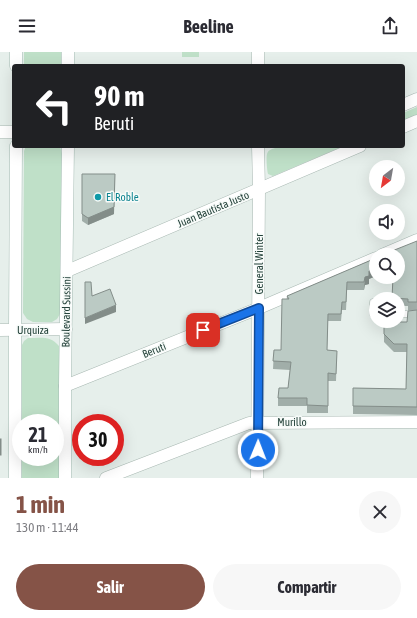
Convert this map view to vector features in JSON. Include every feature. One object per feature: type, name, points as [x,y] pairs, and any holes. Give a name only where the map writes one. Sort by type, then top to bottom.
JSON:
[{"type":"street","points":[[16,52],[16,64]]},
{"type":"street","points":[[68,52],[68,64]]},
{"type":"street","points":[[258,52],[258,64]]},
{"type":"street","points":[[405,104],[417,99]]},
{"type":"street","points":[[405,126],[417,121]]},
{"type":"street","points":[[0,132],[12,132]]},
{"type":"street","points":[[15,478],[16,148]]},
{"type":"street","name":"Boulevard Sussini","points":[[65,478],[68,148]]},
{"type":"street","name":"General Winter","points":[[257,478],[259,308],[258,148]]},
{"type":"street","name":"Juan Bautista Justo","points":[[67,271],[355,148]]},
{"type":"street","points":[[398,248],[417,240]]},
{"type":"street","name":"Beruti","points":[[65,386],[259,308],[369,261]]},
{"type":"street","name":"Urquiza","points":[[0,330],[66,329]]},
{"type":"street","name":"Murillo","points":[[106,478],[249,422],[417,422]]},
{"type":"lane","points":[[405,314],[417,314]]},
{"type":"green space","points":[[24,52],[61,52],[61,64],[24,64]]},
{"type":"green space","points":[[182,52],[199,52],[199,57],[182,57]]},
{"type":"green space","points":[[417,107],[417,115],[405,120],[405,112]]},
{"type":"green space","points":[[25,148],[60,148],[62,154],[60,314],[57,319],[52,322],[33,322],[27,319],[23,313]]},
{"type":"green space","points":[[275,148],[339,148],[273,176],[268,174],[267,156],[270,150]]},
{"type":"green space","points":[[28,338],[49,339],[56,342],[59,346],[59,414],[22,414],[22,345]]},
{"type":"green space","points":[[22,466],[59,466],[59,478],[22,478]]},
{"type":"building","name":"El Roble","points":[[82,174],[115,174],[114,207],[88,218],[82,214]]},
{"type":"building","points":[[417,241],[417,302],[408,302],[408,299],[405,299],[405,292],[392,292],[393,284],[405,284],[405,248],[400,248]]},
{"type":"building","points":[[369,261],[369,276],[365,277],[364,282],[347,282],[346,302],[342,302],[341,314],[328,314],[327,350],[337,351],[336,374],[328,373],[328,406],[307,405],[307,398],[278,398],[279,388],[288,388],[291,362],[273,361],[274,350],[281,350],[282,299],[289,299],[287,296]]},
{"type":"building","points":[[85,282],[91,282],[92,296],[110,289],[116,305],[85,318]]},
{"type":"building","points":[[417,310],[417,407],[353,406],[353,388],[406,389],[407,344],[394,344],[384,334],[384,328],[405,328],[408,311]]},
{"type":"building","points":[[1,439],[1,455],[0,455]]},
{"type":"place","name":"El Roble","points":[[98,197]]},
{"type":"route","points":[[203,330],[259,308],[258,450]]}]
